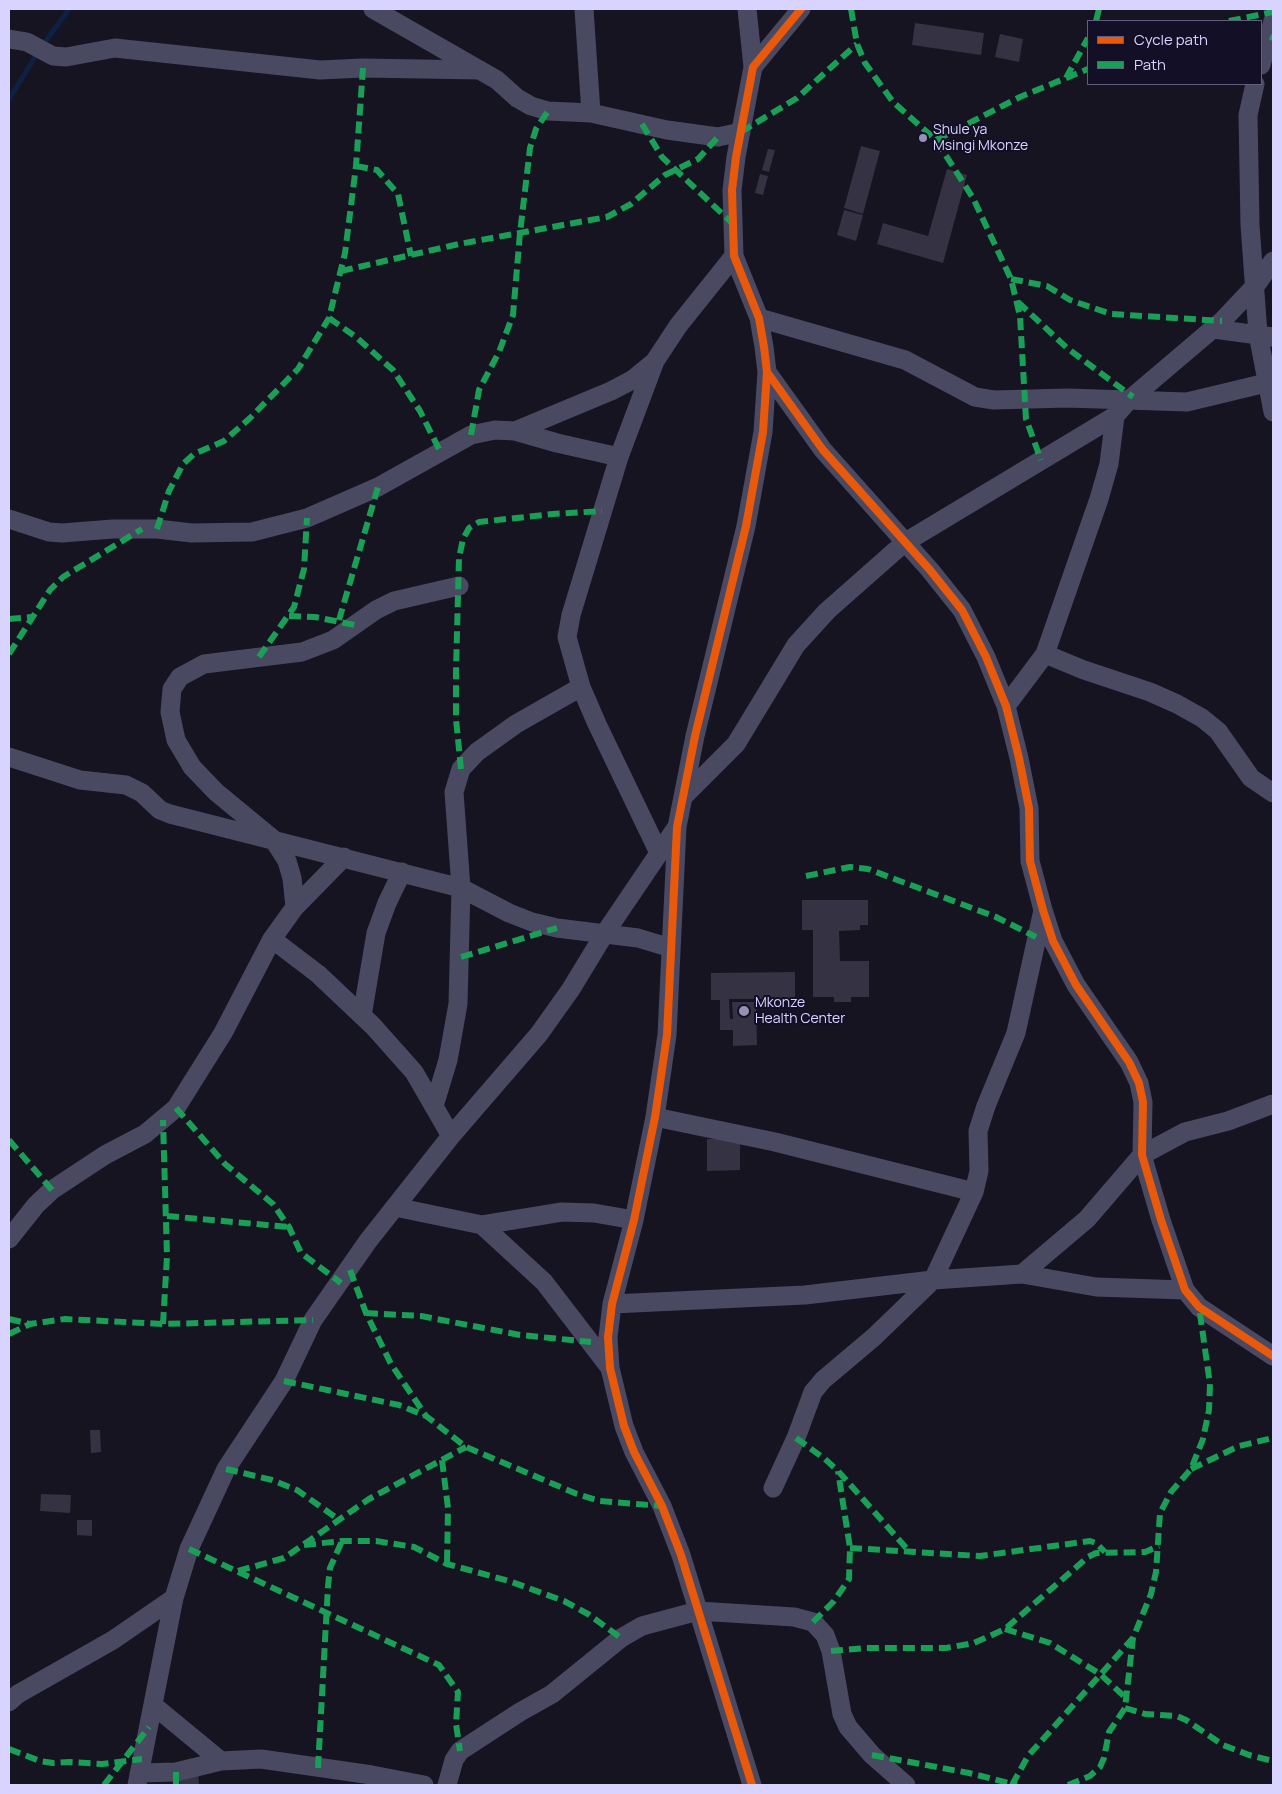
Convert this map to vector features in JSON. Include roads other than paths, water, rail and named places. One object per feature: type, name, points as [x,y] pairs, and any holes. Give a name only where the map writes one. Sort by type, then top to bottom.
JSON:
[{"type":"street","points":[[373,9],[497,80],[518,98],[531,106],[548,111],[591,113],[667,130],[709,136],[718,137],[740,132]]},
{"type":"street","points":[[584,9],[591,113]]},
{"type":"street","points":[[747,9],[753,67],[740,132],[732,190],[734,256],[759,318],[767,372],[763,432],[746,526],[703,704],[676,827],[667,1035],[655,1116],[634,1220],[612,1304],[608,1337],[610,1368],[624,1426],[638,1461],[662,1506],[698,1611],[752,1785]]},
{"type":"street","points":[[753,67],[801,9]]},
{"type":"street","points":[[1262,61],[1273,22]]},
{"type":"street","points":[[9,38],[27,42],[53,56],[66,57],[115,48],[184,56],[236,59],[320,70],[354,68],[480,70]]},
{"type":"street","points":[[1255,85],[1248,115],[1250,226],[1262,286],[1266,336],[1266,383],[1273,412]]},
{"type":"street","points":[[659,853],[581,688],[567,637],[570,615],[619,457],[655,361],[678,326],[734,256]]},
{"type":"street","points":[[683,797],[736,744],[796,645],[827,612],[904,543],[1115,416],[1129,400],[1262,286],[1273,261]]},
{"type":"street","points":[[759,318],[905,360],[975,397],[994,400],[1068,398],[1187,402],[1266,383]]},
{"type":"street","points":[[1214,329],[1266,336]]},
{"type":"street","points":[[515,431],[611,391],[632,380],[655,361]]},
{"type":"street","points":[[767,372],[823,450],[962,610],[986,657],[1006,706],[1029,808],[1030,861],[1053,941],[1076,985],[1129,1062],[1139,1083],[1143,1112],[1142,1155],[1161,1220],[1185,1290],[1199,1307],[1273,1356]]},
{"type":"street","points":[[1006,706],[1045,654],[1097,508],[1109,464],[1115,416]]},
{"type":"street","points":[[9,519],[49,532],[62,533],[113,529],[157,529],[192,533],[252,532],[307,518],[378,487],[471,435],[495,430],[515,431],[557,444],[619,457]]},
{"type":"street","points":[[294,907],[292,878],[287,860],[273,839],[216,792],[192,767],[176,740],[170,712],[172,689],[180,677],[204,664],[302,652],[333,640],[376,610],[394,601],[459,586]]},
{"type":"street","points":[[1045,654],[1084,670],[1150,692],[1202,718],[1218,731],[1251,778],[1273,793]]},
{"type":"street","points":[[434,1106],[448,1060],[458,1004],[461,888],[454,792],[461,769],[477,752],[516,724],[581,688]]},
{"type":"street","points":[[9,757],[80,780],[126,785],[142,792],[160,810],[170,814],[461,888],[509,913],[532,922],[557,928],[638,938],[672,948]]},
{"type":"street","points":[[424,1785],[372,1775],[261,1759],[221,1761],[138,1779],[174,1598],[189,1549],[226,1468],[284,1381],[313,1320],[395,1207],[451,1136],[539,1034],[572,989],[604,934],[676,827]]},
{"type":"street","points":[[9,1239],[36,1205],[52,1190],[105,1156],[145,1134],[176,1108],[223,1032],[272,939],[294,907],[344,857]]},
{"type":"street","points":[[362,1016],[376,933],[386,903],[402,872]]},
{"type":"street","points":[[773,1488],[796,1438],[813,1392],[933,1280],[974,1192],[979,1172],[978,1131],[986,1106],[1016,1033],[1043,910]]},
{"type":"street","points":[[272,939],[318,974],[362,1016],[414,1072],[451,1136]]},
{"type":"street","points":[[1022,1274],[1087,1219],[1142,1155],[1185,1132],[1228,1121],[1273,1104]]},
{"type":"street","points":[[655,1116],[775,1142],[974,1192]]},
{"type":"street","points":[[395,1207],[482,1225],[562,1212],[594,1213],[634,1220]]},
{"type":"street","points":[[482,1225],[544,1282],[610,1368]]},
{"type":"street","points":[[612,1304],[805,1295],[933,1280],[1022,1274],[1096,1287],[1185,1290]]},
{"type":"street","points":[[9,1702],[18,1694],[113,1640],[174,1598]]},
{"type":"street","points":[[448,1785],[454,1760],[460,1751],[520,1712],[552,1694],[621,1638],[650,1623],[698,1611],[794,1617],[812,1622],[826,1635],[831,1651],[842,1714],[848,1727],[872,1755],[906,1785]]},
{"type":"street","points":[[152,1705],[221,1761]]},
{"type":"waterway","points":[[9,99],[40,49],[69,9]]},
{"type":"place","name":"Shule ya Msingi Mkonze","points":[[923,138]]},
{"type":"place","name":"Mkonze Health Center","points":[[744,1011]]}]
